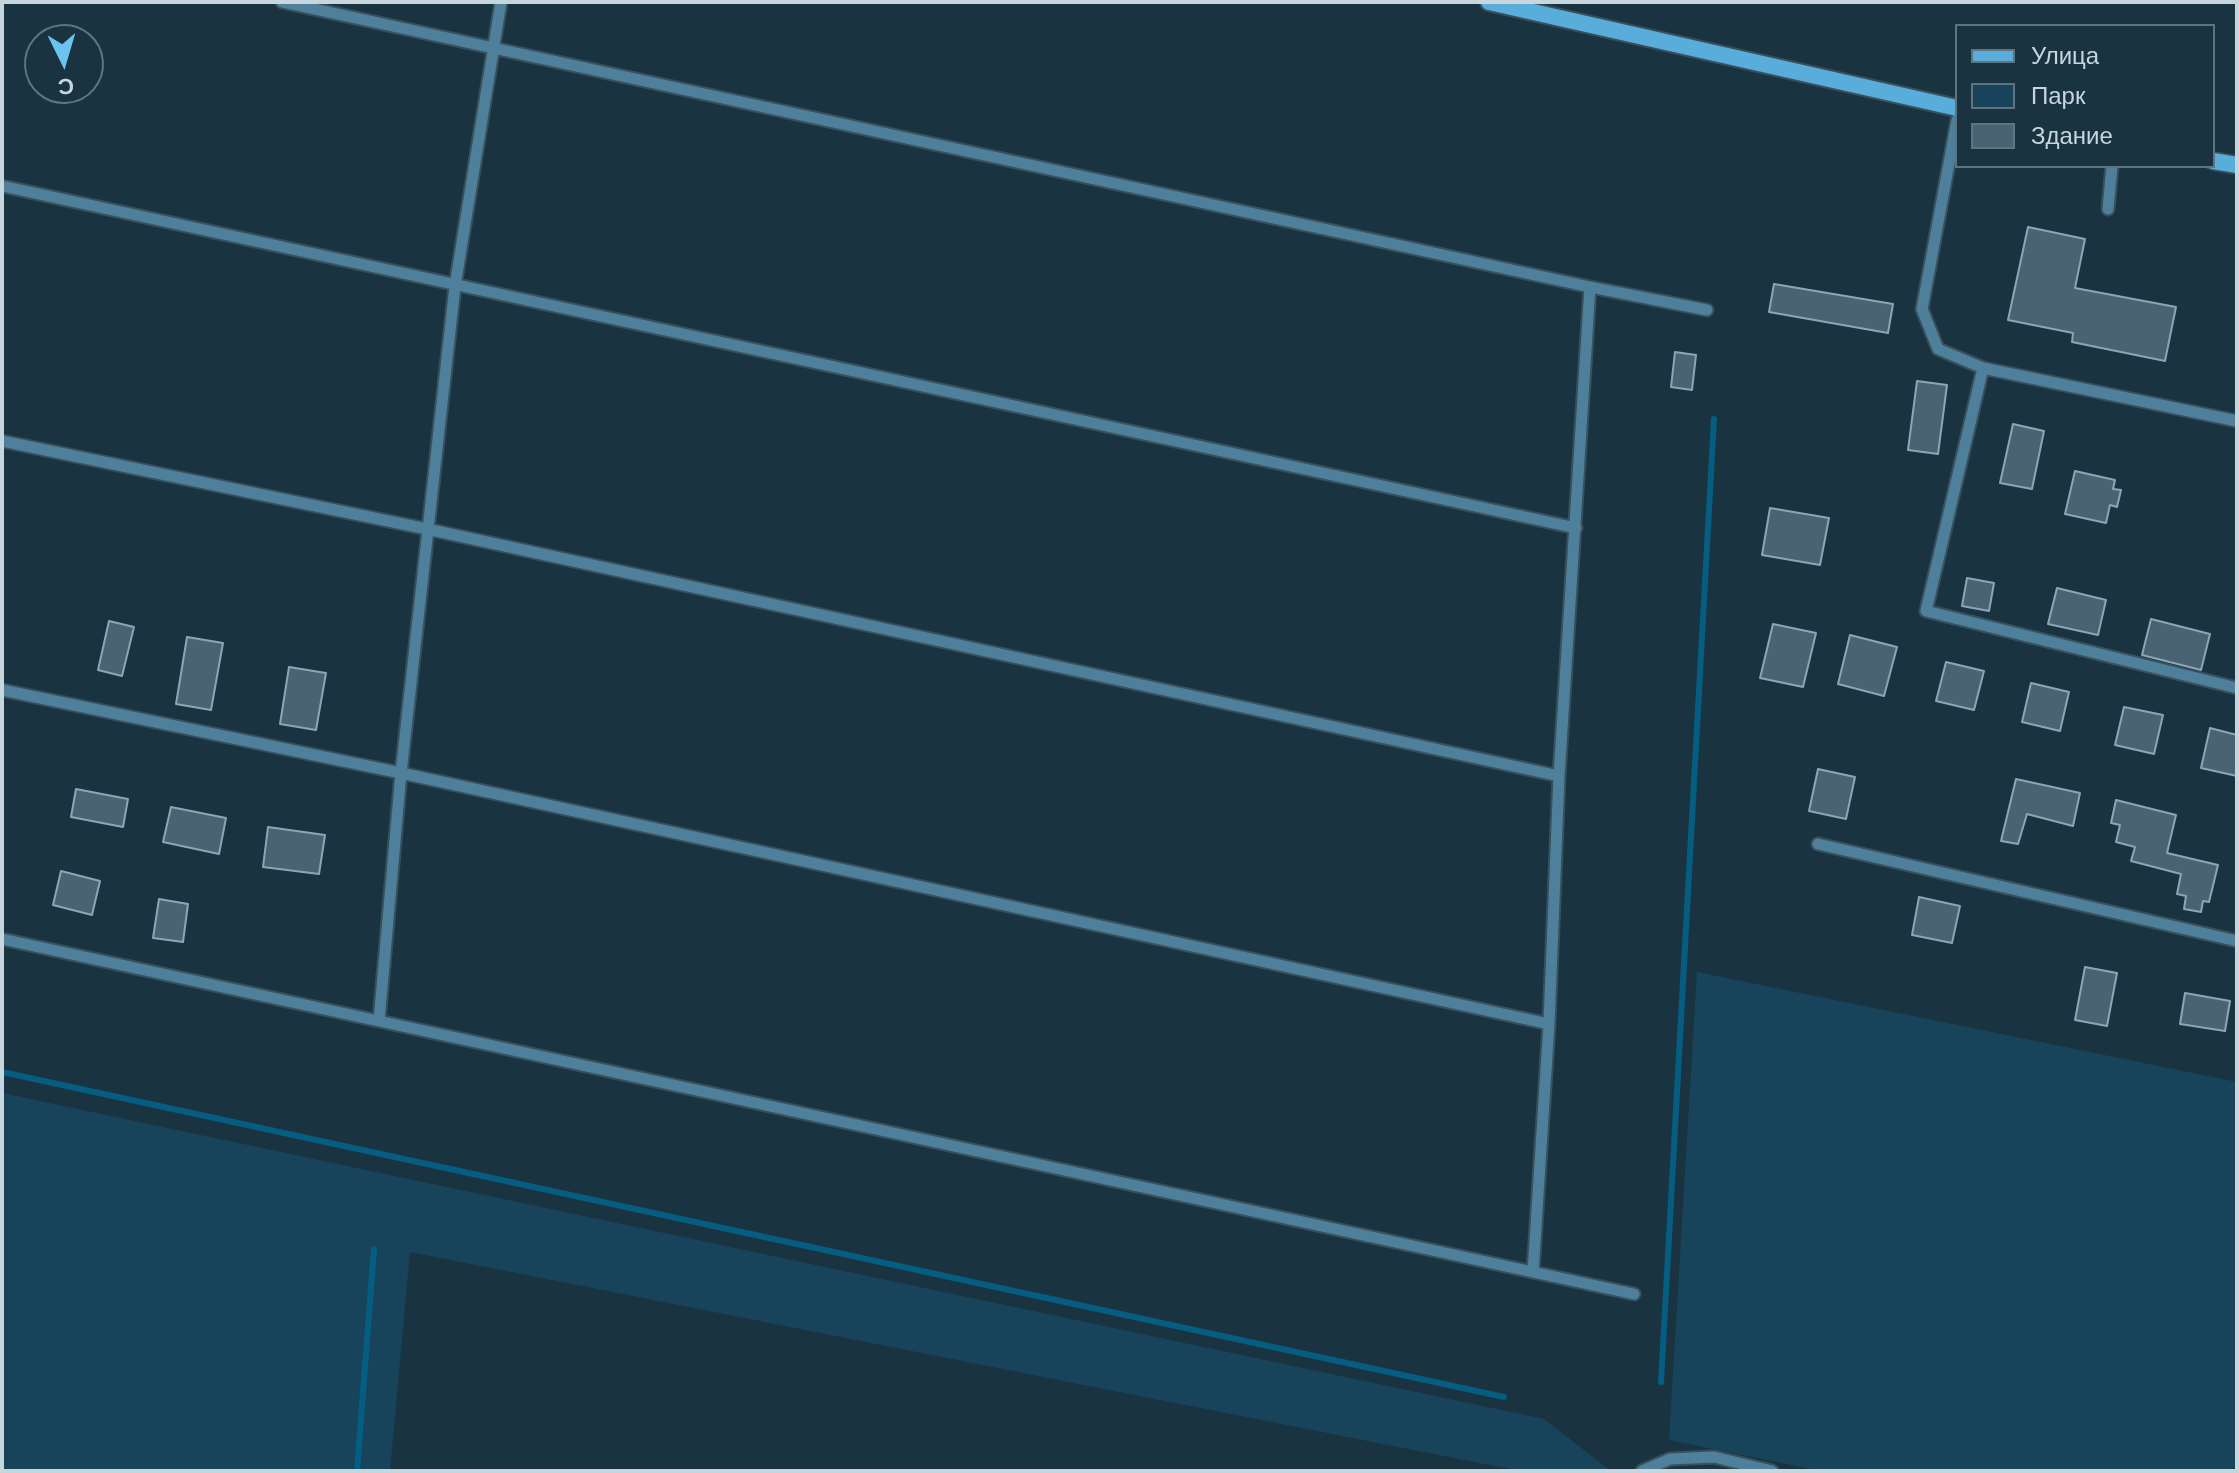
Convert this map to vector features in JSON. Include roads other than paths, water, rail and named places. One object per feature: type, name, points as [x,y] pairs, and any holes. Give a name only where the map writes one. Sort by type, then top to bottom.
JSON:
[{"type":"street","points":[[1489,2],[1955,108]]},
{"type":"street","points":[[2215,161],[2237,165]]},
{"type":"lane","points":[[282,2],[1707,310]]},
{"type":"lane","points":[[379,1021],[401,773],[455,286],[501,2]]},
{"type":"lane","points":[[1955,131],[1922,309],[1938,349],[1983,368],[2237,421]]},
{"type":"lane","points":[[2108,209],[2112,168]]},
{"type":"lane","points":[[2,186],[1576,528]]},
{"type":"lane","points":[[1533,1272],[1549,1024],[1559,776],[1590,287]]},
{"type":"lane","points":[[1983,368],[1926,611],[2237,688]]},
{"type":"lane","points":[[2,441],[427,529],[1559,776]]},
{"type":"lane","points":[[2,690],[401,773],[1549,1024]]},
{"type":"lane","points":[[1818,844],[2237,941]]},
{"type":"lane","points":[[2,939],[1634,1294]]},
{"type":"lane","points":[[1642,1471],[1670,1459],[1714,1457],[1772,1471]]},
{"type":"waterway","points":[[1661,1382],[1714,419]]},
{"type":"waterway","points":[[2,1072],[1504,1397]]},
{"type":"waterway","points":[[357,1471],[374,1249]]}]
